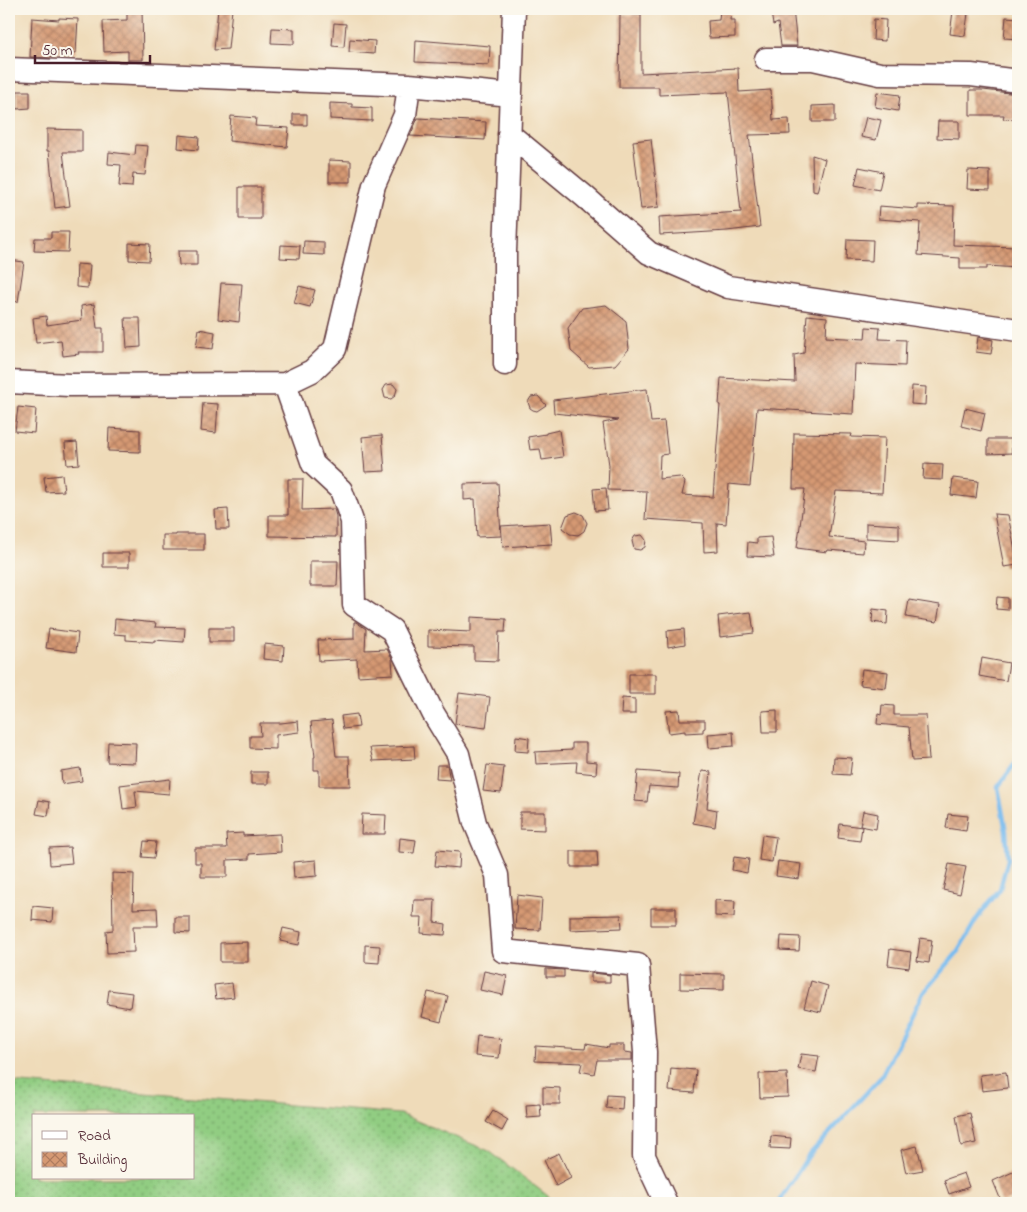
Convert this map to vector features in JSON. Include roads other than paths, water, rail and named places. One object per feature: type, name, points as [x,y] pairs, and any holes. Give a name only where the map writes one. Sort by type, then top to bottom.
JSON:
[{"type":"street","points":[[505,364],[505,252],[514,9]]},
{"type":"street","points":[[766,59],[813,58],[880,74],[971,76],[1018,81]]},
{"type":"street","points":[[9,69],[410,85],[511,95]]},
{"type":"street","points":[[9,382],[69,385],[285,384],[312,371],[335,349],[374,185],[405,115],[410,85]]},
{"type":"street","points":[[509,134],[584,196],[649,254],[728,287],[1018,330]]},
{"type":"street","points":[[285,384],[314,464],[341,490],[352,521],[354,605],[392,630],[433,714],[458,754],[475,823],[497,875],[503,951],[638,965],[645,1052],[644,1156],[666,1203]]},
{"type":"waterway","points":[[778,1203],[809,1155],[881,1077],[923,993],[957,953],[976,920],[1000,889],[1008,859],[1006,832],[998,787],[1016,762],[1018,756]]}]
